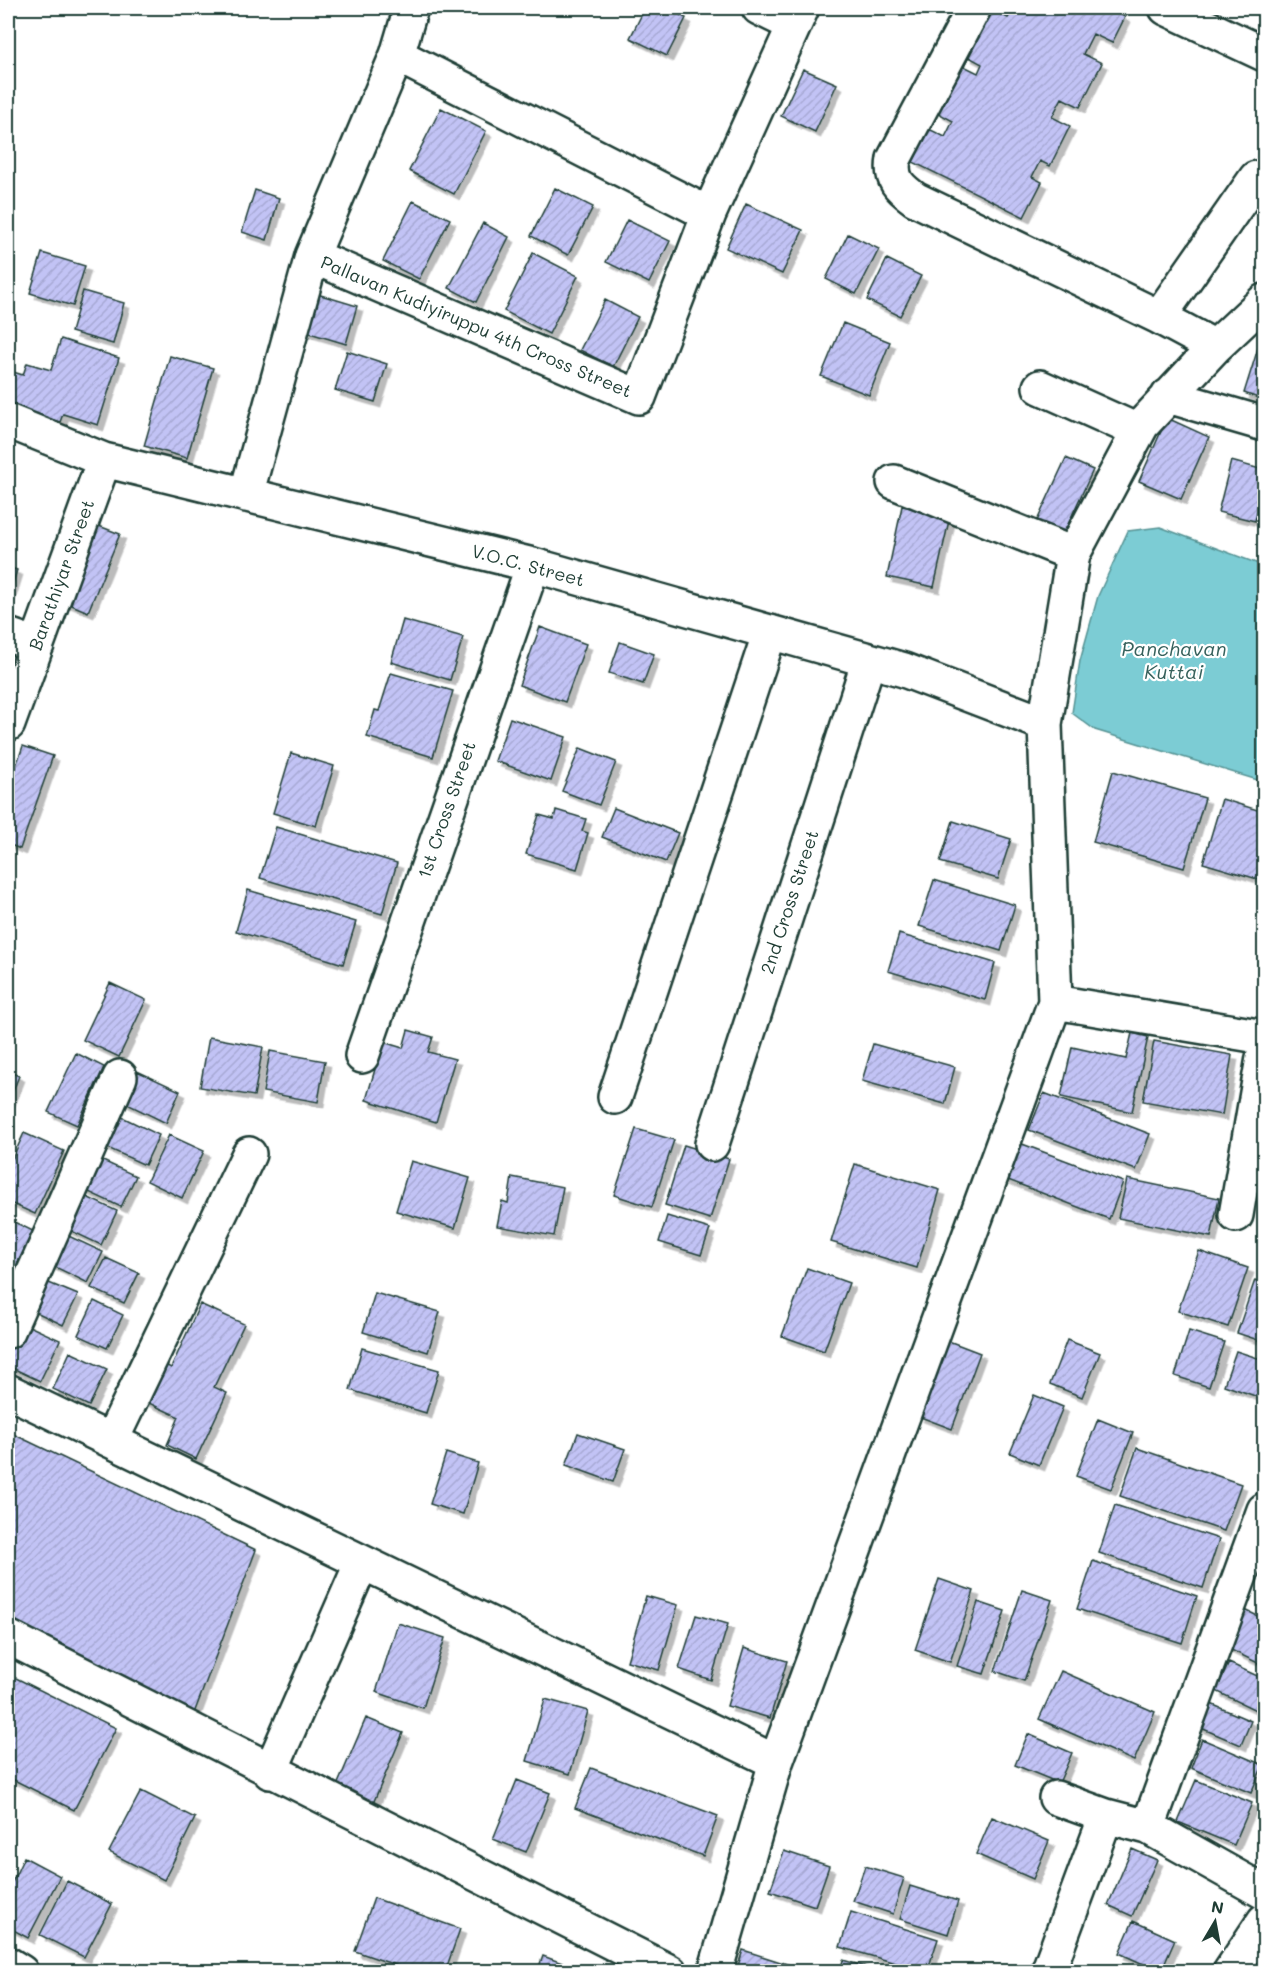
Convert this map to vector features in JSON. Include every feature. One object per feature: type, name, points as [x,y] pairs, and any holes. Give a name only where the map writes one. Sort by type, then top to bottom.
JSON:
[{"type":"street","points":[[246,495],[312,256],[397,55],[411,8]]},
{"type":"street","points":[[397,55],[709,214],[798,16],[759,8]]},
{"type":"street","points":[[974,8],[894,159],[892,171],[896,183],[915,199],[1159,317],[1215,347]]},
{"type":"street","points":[[1166,8],[1264,54]]},
{"type":"street","points":[[1159,317],[1256,178],[1264,177]]},
{"type":"street","name":"Pallavan Kudiyiruppu 4th Cross Street","points":[[312,256],[639,397],[709,214]]},
{"type":"street","points":[[716,1971],[776,1762],[1055,1002],[1045,724],[1073,554],[1138,431],[1215,347],[1264,301]]},
{"type":"street","points":[[1040,387],[1138,431]]},
{"type":"street","points":[[1168,396],[1264,424]]},
{"type":"street","name":"V.O.C. Street","points":[[8,421],[104,460],[533,565],[904,670],[1045,724]]},
{"type":"street","name":"Barathiyar Street","points":[[8,724],[22,640],[104,460]]},
{"type":"street","points":[[894,482],[1073,554]]},
{"type":"street","name":"1st Cross Street","points":[[362,1056],[533,565]]},
{"type":"street","points":[[615,1097],[770,632]]},
{"type":"street","name":"2nd Cross Street","points":[[712,1144],[869,660]]},
{"type":"street","points":[[1055,1002],[1264,1036]]},
{"type":"street","points":[[1236,1215],[1264,1052]]},
{"type":"street","points":[[8,1331],[120,1077]]},
{"type":"street","points":[[111,1441],[249,1154]]},
{"type":"street","points":[[9,1395],[111,1441],[776,1762]]},
{"type":"street","points":[[1148,1827],[1264,1510]]},
{"type":"street","points":[[270,1772],[363,1562]]},
{"type":"street","points":[[8,1637],[270,1772],[670,1971]]},
{"type":"street","points":[[1056,1798],[1106,1816],[1148,1827],[1264,1892]]},
{"type":"street","points":[[1048,1971],[1106,1816]]},
{"type":"street","points":[[1230,1971],[1264,1921]]},
{"type":"street","points":[[8,1964],[21,1971]]},
{"type":"water","name":"Panchavan Kuttai","points":[[1160,527],[1264,566],[1264,782],[1095,730],[1072,713],[1080,661],[1098,596],[1128,531]]},
{"type":"building","points":[[645,8],[665,8],[686,18],[667,56],[630,38]]},
{"type":"building","points":[[1014,8],[1107,8],[1125,17],[1112,43],[1093,34],[1083,54],[1102,63],[1080,107],[1062,98],[1052,117],[1070,126],[1050,166],[1040,161],[1032,177],[1042,182],[1024,217],[913,162],[929,129],[945,137],[953,121],[938,113],[962,65],[978,73],[982,64],[967,56],[990,9],[1008,18]]},
{"type":"building","points":[[803,69],[837,84],[815,132],[781,116]]},
{"type":"building","points":[[441,108],[486,131],[454,194],[409,171]]},
{"type":"building","points":[[555,188],[593,207],[568,255],[531,236]]},
{"type":"building","points":[[255,190],[279,198],[267,240],[242,232]]},
{"type":"building","points":[[413,201],[450,219],[419,279],[383,261]]},
{"type":"building","points":[[746,204],[803,230],[782,274],[726,248]]},
{"type":"building","points":[[627,220],[670,241],[649,283],[606,262]]},
{"type":"building","points":[[483,223],[509,237],[476,302],[449,288]]},
{"type":"building","points":[[848,234],[879,249],[856,294],[826,279]]},
{"type":"building","points":[[42,253],[85,266],[73,306],[30,293]]},
{"type":"building","points":[[533,253],[578,276],[549,334],[504,311]]},
{"type":"building","points":[[887,259],[921,276],[900,316],[867,300]]},
{"type":"building","points":[[304,290],[357,306],[346,344],[293,328]]},
{"type":"building","points":[[83,291],[124,303],[113,344],[71,332]]},
{"type":"building","points":[[605,300],[638,317],[613,367],[580,350]]},
{"type":"building","points":[[843,323],[890,342],[869,395],[821,376]]},
{"type":"building","points":[[1264,329],[1264,400],[1244,393]]},
{"type":"building","points":[[61,339],[119,358],[98,425],[63,414],[60,422],[8,405],[8,390],[13,372],[23,375],[27,363],[51,370]]},
{"type":"building","points":[[347,351],[387,364],[375,402],[335,390]]},
{"type":"building","points":[[170,356],[213,368],[187,458],[144,446]]},
{"type":"building","points":[[1167,418],[1209,437],[1181,499],[1139,481]]},
{"type":"building","points":[[1066,458],[1093,470],[1063,535],[1036,523]]},
{"type":"building","points":[[1231,461],[1264,470],[1264,485],[1255,521],[1218,512]]},
{"type":"building","points":[[902,506],[950,516],[934,587],[887,577]]},
{"type":"building","points":[[91,523],[120,534],[88,612],[60,600]]},
{"type":"building","points":[[8,567],[17,570],[8,599]]},
{"type":"building","points":[[403,620],[463,637],[450,680],[391,662]]},
{"type":"building","points":[[540,627],[586,644],[565,702],[519,685]]},
{"type":"building","points":[[620,642],[654,654],[643,684],[609,673]]},
{"type":"building","points":[[391,673],[453,691],[433,757],[367,737],[375,710],[379,711]]},
{"type":"building","points":[[510,718],[566,737],[551,781],[495,761]]},
{"type":"building","points":[[23,746],[53,756],[20,849],[8,844],[8,789]]},
{"type":"building","points":[[580,748],[616,762],[599,805],[562,791]]},
{"type":"building","points":[[291,753],[334,766],[316,826],[273,813]]},
{"type":"building","points":[[1113,771],[1205,798],[1184,868],[1093,842]]},
{"type":"building","points":[[1222,799],[1264,812],[1264,881],[1203,863]]},
{"type":"building","points":[[614,808],[678,833],[666,862],[602,837]]},
{"type":"building","points":[[556,810],[586,819],[582,831],[588,833],[577,869],[526,854],[539,815],[554,819]]},
{"type":"building","points":[[953,821],[1011,839],[998,879],[940,862]]},
{"type":"building","points":[[276,827],[397,863],[382,914],[260,878]]},
{"type":"building","points":[[934,880],[1015,905],[1001,951],[919,926]]},
{"type":"building","points":[[248,890],[356,922],[343,964],[236,931]]},
{"type":"building","points":[[899,934],[995,963],[985,1000],[888,971]]},
{"type":"building","points":[[110,983],[146,1000],[119,1057],[83,1040]]},
{"type":"building","points":[[408,1030],[433,1037],[428,1052],[455,1059],[436,1122],[366,1100],[383,1042],[403,1048]]},
{"type":"building","points":[[1132,1033],[1148,1037],[1132,1112],[1061,1097],[1072,1047],[1126,1059]]},
{"type":"building","points":[[209,1037],[263,1047],[254,1096],[200,1087]]},
{"type":"building","points":[[1154,1041],[1232,1055],[1222,1115],[1143,1101]]},
{"type":"building","points":[[873,1044],[955,1067],[945,1104],[862,1081]]},
{"type":"building","points":[[270,1051],[325,1061],[318,1102],[263,1092]]},
{"type":"building","points":[[76,1053],[104,1067],[77,1125],[48,1112]]},
{"type":"building","points":[[8,1071],[19,1076],[9,1101],[8,1100]]},
{"type":"building","points":[[137,1071],[180,1091],[166,1123],[123,1102]]},
{"type":"building","points":[[1044,1093],[1150,1134],[1136,1170],[1029,1130]]},
{"type":"building","points":[[116,1114],[159,1135],[145,1165],[101,1145]]},
{"type":"building","points":[[636,1129],[674,1140],[652,1207],[614,1195]]},
{"type":"building","points":[[24,1133],[64,1151],[35,1214],[8,1202],[8,1168]]},
{"type":"building","points":[[169,1135],[204,1151],[182,1198],[147,1181]]},
{"type":"building","points":[[1017,1142],[1123,1182],[1109,1219],[1003,1178]]},
{"type":"building","points":[[684,1145],[729,1159],[710,1219],[665,1205]]},
{"type":"building","points":[[92,1156],[136,1176],[121,1207],[78,1187]]},
{"type":"building","points":[[411,1161],[470,1178],[455,1228],[396,1211]]},
{"type":"building","points":[[855,1164],[940,1190],[917,1268],[831,1242]]},
{"type":"building","points":[[512,1177],[563,1187],[554,1236],[497,1226],[502,1201],[508,1203]]},
{"type":"building","points":[[1127,1179],[1219,1198],[1211,1237],[1118,1218]]},
{"type":"building","points":[[78,1193],[117,1211],[101,1245],[63,1227]]},
{"type":"building","points":[[667,1216],[710,1229],[701,1255],[659,1242]]},
{"type":"building","points":[[8,1219],[33,1231],[14,1270],[8,1267]]},
{"type":"building","points":[[60,1232],[103,1252],[88,1283],[45,1262]]},
{"type":"building","points":[[1199,1251],[1248,1268],[1228,1327],[1178,1311]]},
{"type":"building","points":[[106,1258],[139,1273],[124,1303],[91,1288]]},
{"type":"building","points":[[807,1268],[849,1283],[824,1351],[782,1336]]},
{"type":"building","points":[[1255,1280],[1264,1283],[1264,1342],[1237,1333]]},
{"type":"building","points":[[44,1281],[78,1295],[63,1325],[34,1311]]},
{"type":"building","points":[[375,1293],[440,1312],[428,1352],[363,1332]]},
{"type":"building","points":[[94,1301],[123,1315],[107,1348],[78,1335]]},
{"type":"building","points":[[200,1304],[244,1324],[214,1387],[227,1393],[196,1459],[167,1445],[179,1417],[140,1399],[158,1361],[171,1368]]},
{"type":"building","points":[[18,1321],[60,1340],[40,1381],[8,1366],[8,1342]]},
{"type":"building","points":[[1189,1331],[1224,1342],[1209,1387],[1175,1376]]},
{"type":"building","points":[[946,1340],[980,1353],[952,1429],[918,1416]]},
{"type":"building","points":[[1067,1340],[1100,1353],[1082,1397],[1050,1384]]},
{"type":"building","points":[[362,1348],[439,1370],[426,1413],[350,1390]]},
{"type":"building","points":[[1236,1351],[1264,1360],[1264,1378],[1258,1397],[1224,1385]]},
{"type":"building","points":[[70,1352],[107,1369],[89,1406],[53,1389]]},
{"type":"building","points":[[1034,1395],[1063,1407],[1039,1465],[1010,1453]]},
{"type":"building","points":[[1098,1419],[1133,1433],[1111,1489],[1076,1476]]},
{"type":"building","points":[[11,1433],[256,1550],[190,1724],[8,1633],[8,1441]]},
{"type":"building","points":[[578,1433],[625,1449],[613,1482],[566,1465]]},
{"type":"building","points":[[1137,1448],[1241,1484],[1224,1531],[1120,1496]]},
{"type":"building","points":[[446,1453],[478,1463],[463,1514],[430,1504]]},
{"type":"building","points":[[1115,1505],[1219,1539],[1203,1588],[1099,1553]]},
{"type":"building","points":[[1093,1561],[1197,1596],[1182,1643],[1077,1609]]},
{"type":"building","points":[[939,1579],[974,1591],[950,1662],[915,1650]]},
{"type":"building","points":[[1022,1590],[1052,1600],[1024,1681],[995,1671]]},
{"type":"building","points":[[646,1596],[678,1605],[659,1670],[627,1661]]},
{"type":"building","points":[[978,1602],[1005,1611],[984,1674],[957,1666]]},
{"type":"building","points":[[1243,1609],[1264,1619],[1264,1666],[1225,1647]]},
{"type":"building","points":[[696,1615],[728,1624],[711,1680],[679,1669]]},
{"type":"building","points":[[398,1623],[445,1638],[423,1708],[376,1692]]},
{"type":"building","points":[[744,1648],[787,1661],[770,1718],[727,1706]]},
{"type":"building","points":[[1229,1663],[1264,1679],[1264,1714],[1216,1691]]},
{"type":"building","points":[[1061,1671],[1155,1712],[1134,1761],[1039,1719]]},
{"type":"building","points":[[8,1674],[116,1728],[74,1810],[8,1777]]},
{"type":"building","points":[[545,1699],[588,1711],[570,1774],[527,1761]]},
{"type":"building","points":[[1204,1701],[1251,1721],[1241,1745],[1194,1725]]},
{"type":"building","points":[[366,1718],[403,1733],[371,1808],[334,1793]]},
{"type":"building","points":[[1028,1734],[1072,1753],[1059,1783],[1015,1765]]},
{"type":"building","points":[[1202,1739],[1263,1765],[1251,1793],[1191,1768]]},
{"type":"building","points":[[591,1768],[718,1816],[703,1856],[575,1808]]},
{"type":"building","points":[[517,1780],[550,1793],[526,1852],[493,1839]]},
{"type":"building","points":[[1196,1780],[1252,1803],[1234,1845],[1178,1822]]},
{"type":"building","points":[[141,1791],[195,1818],[164,1880],[109,1852]]},
{"type":"building","points":[[992,1817],[1049,1841],[1033,1879],[976,1854]]},
{"type":"building","points":[[1132,1849],[1157,1860],[1132,1916],[1108,1905]]},
{"type":"building","points":[[784,1851],[829,1866],[815,1906],[770,1891]]},
{"type":"building","points":[[24,1857],[60,1876],[28,1938],[8,1927],[8,1891]]},
{"type":"building","points":[[865,1866],[904,1878],[893,1914],[853,1901]]},
{"type":"building","points":[[67,1881],[112,1904],[84,1957],[40,1935]]},
{"type":"building","points":[[910,1886],[958,1901],[948,1934],[900,1919]]},
{"type":"building","points":[[374,1898],[460,1929],[445,1972],[415,1972],[355,1951]]},
{"type":"building","points":[[851,1912],[938,1939],[927,1972],[840,1947]]},
{"type":"building","points":[[1133,1921],[1175,1940],[1161,1972],[1119,1953]]},
{"type":"building","points":[[743,1950],[790,1965],[788,1972],[736,1972]]},
{"type":"building","points":[[543,1956],[587,1972],[537,1972]]},
{"type":"building","points":[[843,1960],[883,1972],[840,1972]]}]
